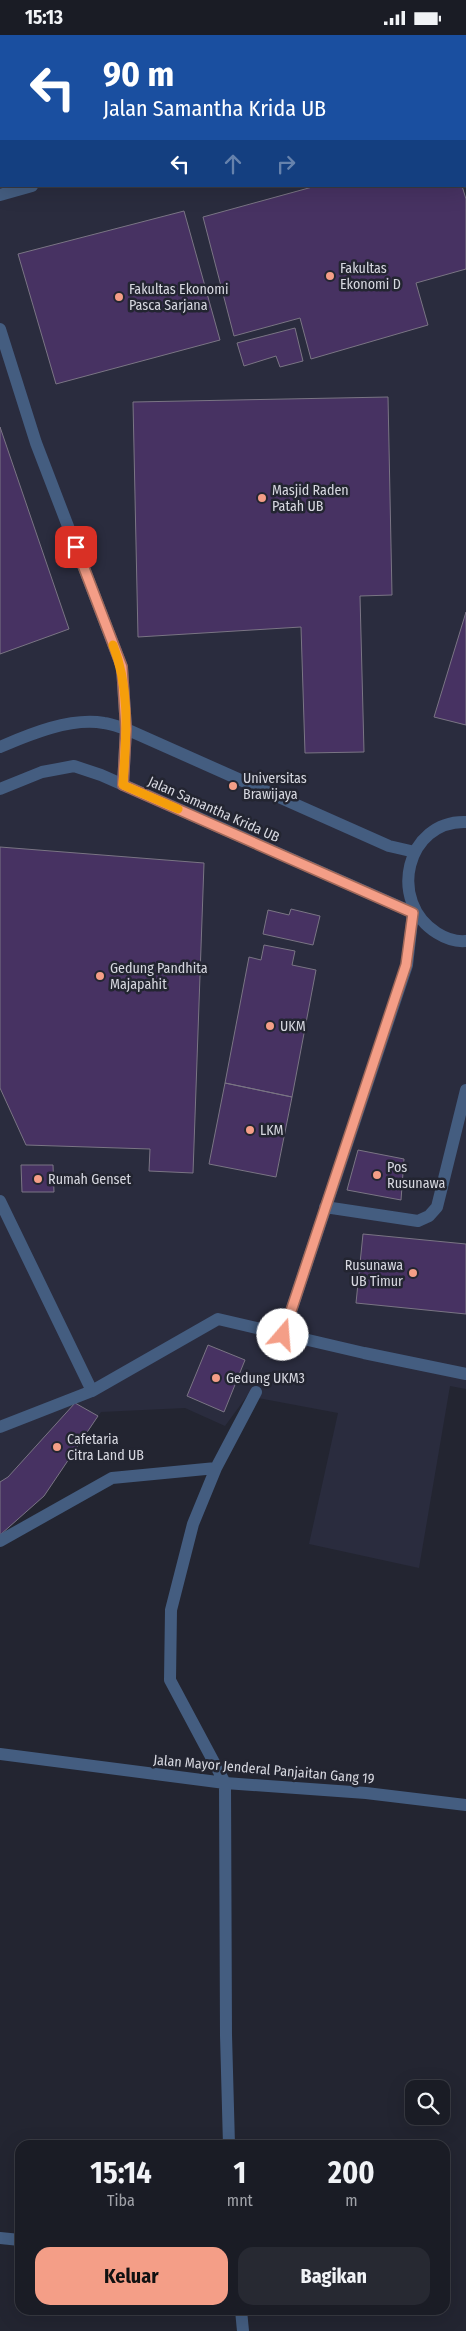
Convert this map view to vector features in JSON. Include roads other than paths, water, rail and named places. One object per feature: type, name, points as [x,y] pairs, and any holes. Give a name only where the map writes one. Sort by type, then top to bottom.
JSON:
[{"type":"street","points":[[0,195],[28,187]]},
{"type":"street","points":[[0,329],[5,364],[122,667],[126,729],[123,785]]},
{"type":"street","points":[[0,747],[27,735],[62,725],[103,722],[126,729],[389,846],[415,852]]},
{"type":"street","name":"Jalan Samantha Krida UB","points":[[0,789],[42,772],[74,766],[123,785],[415,914]]},
{"type":"street","points":[[464,943],[444,937],[429,928],[415,914],[407,883],[409,867],[415,852],[426,838],[441,827],[459,822],[466,823]]},
{"type":"street","points":[[283,1335],[406,965],[415,914]]},
{"type":"street","points":[[325,1207],[418,1221],[429,1216],[437,1207],[466,1090]]},
{"type":"street","points":[[0,1201],[92,1391]]},
{"type":"street","points":[[0,1427],[92,1391],[218,1319],[283,1335],[466,1374]]},
{"type":"street","points":[[229,2140],[224,1783],[170,1679],[171,1611],[193,1524],[216,1468],[256,1392]]},
{"type":"street","points":[[0,1541],[112,1478],[216,1468]]},
{"type":"street","name":"Jalan Mayor Jenderal Panjaitan Gang 19","points":[[0,1753],[224,1783],[366,1793],[466,1805]]},
{"type":"street","points":[[0,2239],[15,2240]]},
{"type":"street","points":[[241,2315],[243,2331]]},
{"type":"place","name":"Fakultas Ekonomi D","points":[[330,276]]},
{"type":"place","name":"Fakultas Ekonomi Pasca Sarjana","points":[[119,297]]},
{"type":"place","name":"Masjid Raden Patah UB","points":[[262,498]]},
{"type":"place","name":"Universitas Brawijaya","points":[[233,786]]},
{"type":"place","name":"Gedung Pandhita Majapahit","points":[[100,976]]},
{"type":"place","name":"UKM","points":[[270,1026]]},
{"type":"place","name":"LKM","points":[[250,1130]]},
{"type":"place","name":"Pos Rusunawa","points":[[377,1175]]},
{"type":"place","name":"Rumah Genset","points":[[38,1179]]},
{"type":"place","name":"Rusunawa UB Timur","points":[[413,1273]]},
{"type":"place","name":"Gedung UKM3","points":[[216,1378]]},
{"type":"place","name":"Cafetaria Citra Land UB","points":[[57,1447]]}]
